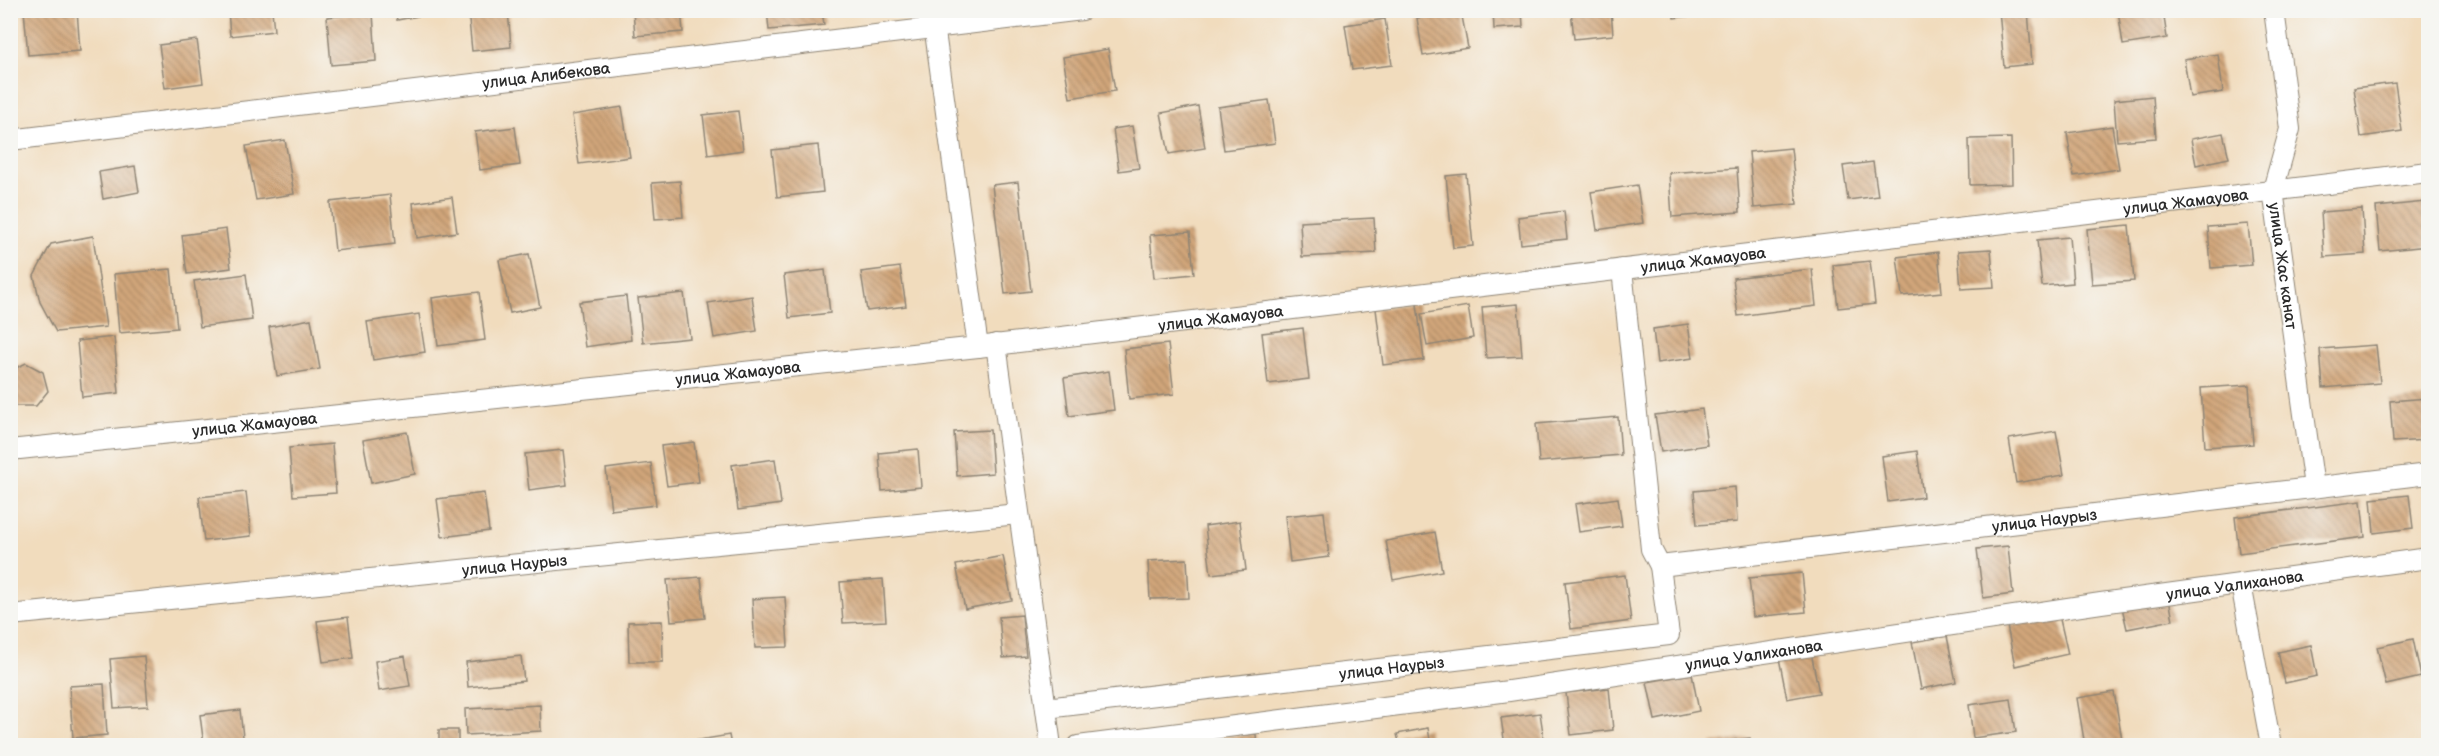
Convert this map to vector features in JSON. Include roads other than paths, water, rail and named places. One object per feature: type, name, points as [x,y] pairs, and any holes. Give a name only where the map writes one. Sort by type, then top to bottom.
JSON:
[{"type":"street","name":"улица Алибекова","points":[[10,140],[933,19],[1082,10]]},
{"type":"street","name":"улица Жас канат","points":[[2274,10],[2290,129],[2273,190],[2314,487]]},
{"type":"street","points":[[933,19],[987,346],[1018,514],[1051,746]]},
{"type":"street","name":"улица Жамауова","points":[[10,450],[987,346],[2428,172]]},
{"type":"street","name":"улица Наурыз","points":[[1046,708],[1669,635],[1660,566],[1651,549],[1622,269]]},
{"type":"street","name":"улица Наурыз","points":[[1660,566],[2428,474]]},
{"type":"street","name":"улица Наурыз","points":[[10,615],[1018,514]]},
{"type":"street","name":"улица Уалиханова","points":[[1078,746],[1509,691],[2428,558]]},
{"type":"street","points":[[2241,584],[2271,746]]}]
